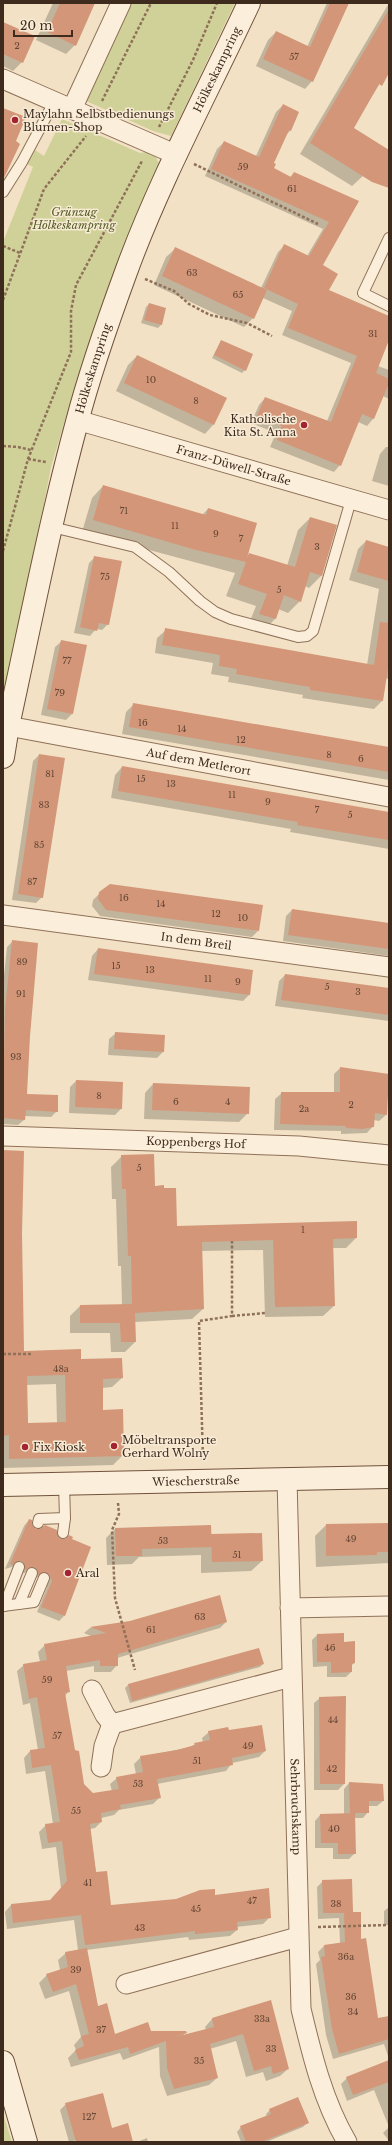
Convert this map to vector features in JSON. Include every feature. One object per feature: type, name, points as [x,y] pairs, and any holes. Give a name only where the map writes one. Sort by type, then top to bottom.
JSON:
[{"type":"street","points":[[72,109],[121,3]]},
{"type":"street","name":"Hölkeskampring","points":[[3,757],[8,726],[77,420],[126,272],[150,214],[250,3]]},
{"type":"street","points":[[3,79],[177,155]]},
{"type":"street","name":"Franz-Düwell-Straße","points":[[77,420],[389,510]]},
{"type":"street","name":"Auf dem Metlerort","points":[[8,726],[389,797]]},
{"type":"street","name":"In dem Breil","points":[[3,915],[389,966]]},
{"type":"street","name":"Koppenbergs Hof","points":[[3,1136],[277,1145],[389,1155]]},
{"type":"street","name":"Wiescherstraße","points":[[3,1485],[389,1477]]},
{"type":"street","name":"Sehrbruchskamp","points":[[287,1480],[300,2009],[311,2053],[326,2100],[347,2142]]},
{"type":"street","points":[[290,1608],[389,1606]]},
{"type":"street","points":[[112,1724],[291,1677]]},
{"type":"street","points":[[92,1690],[105,1715],[112,1724]]},
{"type":"street","points":[[101,1767],[104,1746],[112,1724]]},
{"type":"street","points":[[126,1984],[298,1933]]},
{"type":"street","points":[[3,2062],[26,2142]]},
{"type":"lane","points":[[3,192],[22,162],[54,102]]},
{"type":"lane","points":[[389,238],[363,293],[389,306]]},
{"type":"lane","points":[[52,527],[135,547],[169,572],[200,602],[214,612],[231,620],[298,637],[306,636],[313,631],[351,500]]},
{"type":"lane","points":[[63,1533],[65,1518],[64,1484]]},
{"type":"lane","points":[[38,1522],[39,1519],[52,1523],[65,1518]]},
{"type":"lane","points":[[3,1606],[20,1567]]},
{"type":"lane","points":[[19,1604],[32,1572]]},
{"type":"lane","points":[[3,1606],[34,1602],[44,1578]]},
{"type":"path","points":[[100,106],[151,3]]},
{"type":"path","points":[[157,131],[193,60],[217,3]]},
{"type":"path","points":[[3,300],[44,189],[56,172],[73,154],[89,129]]},
{"type":"path","points":[[177,155],[318,224]]},
{"type":"path","points":[[3,550],[31,450],[51,406],[71,352],[71,311],[76,285],[144,157]]},
{"type":"path","points":[[3,246],[20,253]]},
{"type":"path","points":[[126,272],[174,291],[189,304],[210,315],[247,323],[272,336]]},
{"type":"path","points":[[3,446],[31,450]]},
{"type":"path","points":[[28,459],[52,464]]},
{"type":"path","points":[[232,1241],[232,1316]]},
{"type":"path","points":[[204,1482],[199,1321],[266,1312]]},
{"type":"path","points":[[3,1354],[33,1354]]},
{"type":"path","points":[[117,1483],[119,1514],[112,1530],[115,1598],[135,1670]]},
{"type":"path","points":[[298,1933],[389,1925]]},
{"type":"green space","points":[[129,3],[235,3],[171,136],[153,131],[86,101]]},
{"type":"green space","name":"Grünzug Hölkeskampring","points":[[62,119],[140,153],[151,151],[155,155],[159,164],[123,248],[82,363],[51,467],[3,695],[3,242],[33,167],[27,164],[35,150],[44,156]]},
{"type":"green space","points":[[3,2114],[12,2142],[3,2142]]},
{"type":"building","points":[[60,3],[95,3],[76,46],[47,32]]},
{"type":"building","points":[[330,3],[349,3],[313,82],[263,59],[276,31],[310,47]]},
{"type":"building","points":[[389,9],[389,73],[382,86],[379,84],[354,128],[389,150],[389,188],[372,182],[310,143]]},
{"type":"building","points":[[3,22],[35,36],[23,63],[3,54]]},
{"type":"building","points":[[283,104],[299,112],[274,163],[276,164],[274,168],[291,177],[294,172],[359,201],[323,265],[338,274],[329,290],[389,316],[389,340],[376,373],[389,379],[389,383],[374,419],[362,414],[341,466],[277,440],[282,426],[257,416],[265,397],[331,422],[357,356],[288,328],[298,304],[264,288],[284,244],[309,256],[329,222],[211,169],[224,141],[259,157]]},
{"type":"building","points":[[3,108],[26,117],[16,141],[20,144],[3,180]]},
{"type":"building","points":[[175,247],[267,290],[254,319],[162,276]]},
{"type":"building","points":[[149,303],[166,308],[162,325],[144,320]]},
{"type":"building","points":[[221,340],[253,354],[246,371],[214,355]]},
{"type":"building","points":[[137,355],[227,398],[214,425],[124,383]]},
{"type":"building","points":[[103,485],[206,515],[208,508],[257,523],[247,558],[249,553],[295,567],[310,517],[337,525],[322,576],[310,572],[301,602],[284,595],[276,619],[259,614],[267,594],[238,584],[246,562],[196,550],[93,520]]},
{"type":"building","points":[[366,540],[389,547],[389,581],[357,572]]},
{"type":"building","points":[[94,556],[122,561],[109,625],[99,623],[97,631],[80,627]]},
{"type":"building","points":[[380,622],[389,623],[389,662],[383,701],[310,690],[310,687],[236,674],[237,669],[219,666],[220,655],[162,645],[165,628],[374,665]]},
{"type":"building","points":[[61,640],[87,645],[73,714],[47,709]]},
{"type":"building","points":[[133,703],[389,747],[389,772],[129,727]]},
{"type":"building","points":[[39,754],[65,758],[43,898],[18,894]]},
{"type":"building","points":[[122,766],[389,812],[389,840],[297,825],[298,822],[118,791]]},
{"type":"building","points":[[110,884],[263,905],[259,931],[106,910],[98,899],[99,892]]},
{"type":"building","points":[[292,909],[389,923],[389,949],[288,935]]},
{"type":"building","points":[[12,940],[38,943],[30,1036],[27,1094],[58,1095],[58,1112],[26,1110],[25,1120],[3,1118],[5,1010]]},
{"type":"building","points":[[98,948],[253,970],[250,995],[94,974]]},
{"type":"building","points":[[285,974],[389,988],[389,1015],[281,1000]]},
{"type":"building","points":[[115,1032],[165,1035],[164,1052],[114,1049]]},
{"type":"building","points":[[340,1067],[389,1074],[387,1115],[375,1113],[374,1127],[362,1129],[346,1128],[346,1126],[280,1124],[281,1092],[340,1092]]},
{"type":"building","points":[[76,1080],[123,1082],[122,1109],[75,1107]]},
{"type":"building","points":[[153,1083],[250,1087],[249,1114],[152,1110]]},
{"type":"building","points":[[3,1150],[24,1151],[22,1233],[24,1351],[81,1349],[81,1359],[122,1358],[123,1378],[103,1379],[103,1410],[123,1409],[124,1456],[9,1459],[9,1435],[3,1436]],"holes":[[[65,1375],[66,1422],[28,1423],[27,1376]]]},
{"type":"building","points":[[154,1154],[155,1186],[164,1185],[164,1188],[176,1188],[177,1226],[357,1221],[357,1238],[333,1239],[335,1306],[275,1307],[273,1240],[202,1242],[204,1309],[135,1313],[136,1342],[121,1342],[120,1323],[80,1323],[80,1305],[132,1304],[131,1256],[128,1256],[126,1189],[122,1189],[121,1155]]},
{"type":"building","points":[[29,1519],[32,1520],[32,1525],[36,1529],[40,1529],[45,1525],[57,1530],[59,1538],[65,1539],[69,1535],[73,1537],[72,1539],[91,1547],[65,1616],[41,1607],[52,1581],[49,1574],[44,1572],[38,1575],[37,1569],[34,1567],[25,1570],[24,1563],[21,1561],[15,1562],[13,1565],[10,1564]]},
{"type":"building","points":[[389,1523],[389,1552],[377,1552],[377,1555],[326,1556],[326,1524]]},
{"type":"building","points":[[211,1525],[212,1547],[142,1549],[142,1556],[116,1556],[115,1528]]},
{"type":"building","points":[[262,1533],[263,1561],[212,1562],[211,1534]]},
{"type":"building","points":[[220,1595],[227,1622],[118,1654],[118,1666],[100,1666],[100,1660],[66,1666],[70,1692],[65,1693],[75,1750],[79,1751],[84,1784],[93,1793],[119,1789],[116,1777],[143,1772],[140,1756],[177,1750],[195,1745],[194,1743],[210,1740],[208,1731],[228,1727],[229,1730],[262,1725],[266,1751],[232,1758],[233,1765],[157,1779],[161,1798],[120,1805],[121,1809],[101,1813],[102,1822],[90,1824],[96,1872],[107,1871],[111,1905],[176,1899],[200,1890],[215,1889],[215,1895],[269,1888],[271,1918],[237,1922],[238,1930],[195,1934],[195,1931],[85,1945],[81,1915],[13,1923],[11,1904],[50,1900],[67,1881],[62,1841],[48,1843],[45,1824],[60,1822],[51,1765],[32,1768],[30,1750],[45,1748],[37,1697],[29,1699],[23,1664],[47,1660],[44,1644],[106,1633],[90,1627],[130,1621]]},
{"type":"building","points":[[344,1633],[344,1642],[355,1641],[355,1663],[352,1664],[352,1672],[331,1673],[331,1662],[317,1662],[317,1634]]},
{"type":"building","points":[[259,1648],[264,1664],[132,1701],[128,1684]]},
{"type":"building","points":[[346,1696],[345,1784],[320,1784],[319,1697]]},
{"type":"building","points":[[349,1782],[383,1784],[384,1801],[369,1801],[369,1813],[350,1813]]},
{"type":"building","points":[[355,1813],[356,1854],[338,1854],[338,1843],[321,1843],[320,1814]]},
{"type":"building","points":[[352,1879],[353,1912],[361,1912],[361,1939],[366,1938],[378,2018],[389,2016],[389,2039],[339,2054],[332,2029],[321,1957],[325,1956],[324,1945],[345,1942],[344,1913],[323,1913],[322,1880]]},
{"type":"building","points":[[87,1948],[98,2006],[107,2003],[115,2034],[148,2022],[151,2031],[186,2031],[187,2033],[175,2037],[214,2027],[212,2018],[271,2000],[289,2069],[273,2074],[271,2066],[254,2071],[243,2034],[210,2044],[218,2078],[174,2089],[167,2068],[166,2041],[130,2054],[128,2047],[79,2060],[75,2050],[84,2046],[81,2036],[89,2034],[76,1984],[53,1992],[46,1974],[68,1967],[65,1952]]},
{"type":"building","points":[[389,2060],[389,2082],[353,2095],[346,2077]]},
{"type":"building","points":[[103,2093],[112,2128],[128,2123],[133,2142],[76,2142],[65,2103]]},
{"type":"building","points":[[298,2097],[309,2123],[261,2142],[246,2142],[240,2126],[271,2114],[269,2109]]},
{"type":"place","name":"Maylahn Selbstbedienungs Blumen-Shop","points":[[15,120]]},
{"type":"place","name":"Katholische Kita St. Anna","points":[[304,425]]},
{"type":"place","name":"Möbeltransporte Gerhard Wolny","points":[[114,1446]]},
{"type":"place","name":"Fix Kiosk","points":[[25,1447]]},
{"type":"place","name":"Aral","points":[[68,1573]]}]
